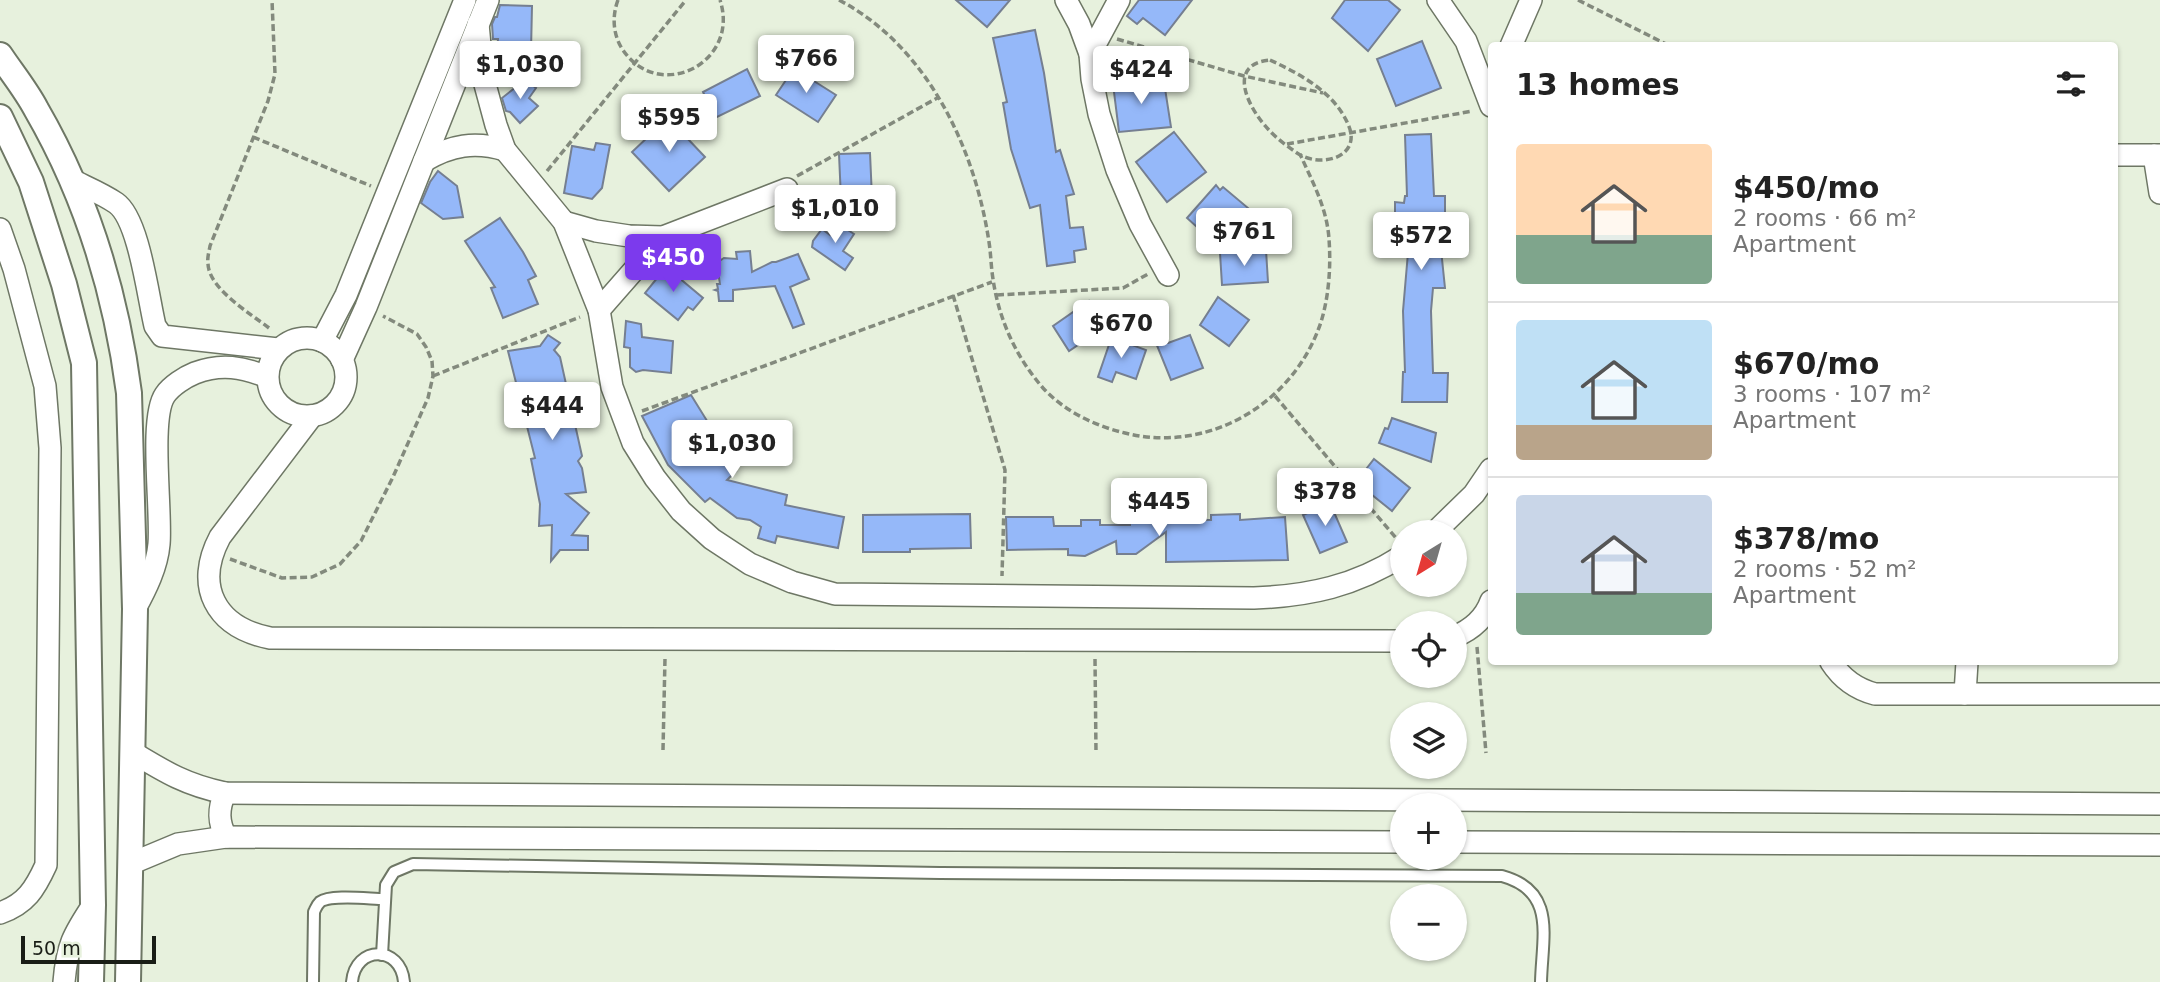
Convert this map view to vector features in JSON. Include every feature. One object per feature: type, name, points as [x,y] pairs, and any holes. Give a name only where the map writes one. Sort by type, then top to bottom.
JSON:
[{"type":"street","points":[[322,341],[346,295],[465,0]]},
{"type":"street","points":[[342,360],[366,307],[488,0]]},
{"type":"street","points":[[1066,0],[1079,24],[1095,44]]},
{"type":"street","points":[[1119,0],[1095,44],[1092,79],[1099,114],[1117,170],[1140,224],[1164,269]]},
{"type":"street","points":[[1438,0],[1466,41],[1485,108]]},
{"type":"street","points":[[1513,42],[1531,0]]},
{"type":"street","points":[[478,24],[482,77],[505,150],[564,222],[598,310],[612,387],[633,443],[655,478],[681,511],[712,539],[750,564],[792,582],[835,594],[1254,598],[1293,596],[1327,589],[1361,578],[1390,562]]},
{"type":"street","points":[[0,55],[35,106],[72,180],[101,257],[112,297],[129,393],[135,609],[128,982]]},
{"type":"street","points":[[0,117],[31,182],[64,284],[84,363],[93,905],[91,982]]},
{"type":"street","points":[[424,161],[440,151],[456,146],[489,145],[505,150]]},
{"type":"street","points":[[2118,155],[2157,155],[2160,193]]},
{"type":"street","points":[[72,180],[118,204],[128,219],[135,236],[155,326],[162,336],[283,346]]},
{"type":"street","points":[[564,222],[596,231],[663,237],[782,191]]},
{"type":"street","points":[[0,229],[14,269],[45,386],[50,448],[46,865],[36,887],[20,904],[0,913]]},
{"type":"street","points":[[598,310],[663,237]]},
{"type":"street","points":[[305,337],[322,341],[330,345],[342,360],[346,378],[341,396],[329,409],[312,416],[301,415],[281,406],[274,398],[267,377],[272,358],[283,346],[305,337]]},
{"type":"street","points":[[135,609],[147,588],[159,544],[158,418],[165,395],[187,376],[206,369],[227,366],[248,369],[267,377]]},
{"type":"street","points":[[312,416],[220,537],[212,552],[208,572],[211,592],[219,610],[233,624],[250,634],[270,638],[1390,640]]},
{"type":"street","points":[[1447,520],[1474,494],[1488,473]]},
{"type":"street","points":[[1467,630],[1475,625],[1488,610]]},
{"type":"street","points":[[1834,665],[1844,679],[1875,694],[2160,694]]},
{"type":"street","points":[[1965,694],[1967,665]]},
{"type":"street","points":[[132,752],[175,778],[199,788],[225,793],[2160,804]]},
{"type":"street","points":[[225,793],[219,810],[226,837]]},
{"type":"street","points":[[91,864],[130,864],[178,844],[226,837],[1390,842]]},
{"type":"street","points":[[1467,842],[2160,845]]},
{"type":"street","points":[[64,982],[66,960],[74,934],[93,905]]},
{"type":"lane","points":[[382,955],[386,885],[394,872],[413,864],[940,873],[1502,876],[1517,880],[1529,888],[1538,900],[1543,914],[1541,982]]},
{"type":"lane","points":[[313,982],[314,912],[321,902],[334,898],[384,899]]},
{"type":"lane","points":[[352,982],[353,973],[362,959],[370,955],[382,955],[394,960],[400,965],[404,982]]},
{"type":"path","points":[[272,0],[275,74],[268,101],[210,246],[207,265],[215,282],[226,294],[283,346]]},
{"type":"path","points":[[618,0],[614,20],[615,32],[626,54],[634,63],[656,74],[668,75],[681,74],[702,64],[718,45],[722,33],[723,9],[720,0]]},
{"type":"path","points":[[535,186],[686,0]]},
{"type":"path","points":[[839,0],[887,32],[915,62],[939,97],[970,168],[981,205],[993,281],[1006,330],[1022,362],[1054,398],[1073,413],[1106,429],[1141,437],[1177,438],[1212,431],[1246,417],[1275,396],[1302,362],[1321,323],[1329,280],[1329,236],[1319,194],[1300,154]]},
{"type":"path","points":[[1578,0],[1662,42]]},
{"type":"path","points":[[1095,44],[1325,94]]},
{"type":"path","points":[[1270,60],[1296,72],[1325,94],[1345,118],[1351,132],[1344,152],[1335,159],[1325,161],[1300,154],[1267,128],[1253,108],[1244,87],[1244,76],[1250,67],[1259,61],[1270,60]]},
{"type":"path","points":[[782,191],[798,175],[939,97]]},
{"type":"path","points":[[1285,144],[1485,108]]},
{"type":"path","points":[[253,137],[386,192]]},
{"type":"path","points":[[997,295],[1122,288],[1164,269]]},
{"type":"path","points":[[623,418],[993,281]]},
{"type":"path","points":[[953,295],[1005,470],[1002,596]]},
{"type":"path","points":[[212,552],[282,578],[312,577],[341,564],[361,541],[428,398],[433,376],[429,354],[417,334],[366,307]]},
{"type":"path","points":[[433,376],[598,310]]},
{"type":"path","points":[[1275,396],[1390,531]]},
{"type":"path","points":[[1475,625],[1486,753]]},
{"type":"path","points":[[663,750],[665,639]]},
{"type":"path","points":[[1095,640],[1096,752]]},
{"type":"building","points":[[956,0],[1010,0],[987,27]]},
{"type":"building","points":[[1139,0],[1192,0],[1165,35],[1143,18],[1137,24],[1127,16]]},
{"type":"building","points":[[1345,0],[1388,0],[1400,10],[1368,51],[1332,18]]},
{"type":"building","points":[[500,5],[532,6],[531,51],[497,50],[498,39],[493,39],[492,24]]},
{"type":"building","points":[[1035,30],[1056,152],[1060,150],[1074,194],[1066,196],[1070,228],[1083,227],[1086,249],[1074,251],[1075,262],[1047,266],[1040,205],[1030,208],[1011,149],[1003,103],[1007,102],[993,38]]},
{"type":"building","points":[[1422,41],[1441,88],[1396,106],[1377,59]]},
{"type":"building","points":[[747,69],[760,96],[715,118],[703,92]]},
{"type":"building","points":[[792,71],[797,74],[798,71],[836,95],[818,122],[776,95]]},
{"type":"building","points":[[525,80],[536,88],[529,98],[538,106],[520,123],[506,111],[502,98]]},
{"type":"building","points":[[1164,82],[1171,127],[1119,132],[1113,84]]},
{"type":"building","points":[[668,118],[705,157],[669,191],[632,152]]},
{"type":"building","points":[[1174,132],[1206,172],[1167,202],[1136,162]]},
{"type":"building","points":[[1431,134],[1434,196],[1445,196],[1445,230],[1439,230],[1445,288],[1433,288],[1433,373],[1448,373],[1447,402],[1402,402],[1405,372],[1403,311],[1409,241],[1405,241],[1405,221],[1395,221],[1395,202],[1404,203],[1407,196],[1405,135]]},
{"type":"building","points":[[596,143],[610,145],[602,188],[592,199],[564,193],[572,146],[594,150]]},
{"type":"building","points":[[870,153],[872,198],[841,199],[839,154]]},
{"type":"building","points":[[438,171],[457,186],[463,217],[443,219],[421,203]]},
{"type":"building","points":[[1216,185],[1220,190],[1223,187],[1248,208],[1220,239],[1203,224],[1198,228],[1187,218]]},
{"type":"building","points":[[500,218],[536,276],[528,280],[538,304],[503,318],[491,288],[495,287],[465,241]]},
{"type":"building","points":[[837,223],[854,234],[843,251],[853,258],[845,270],[812,247],[822,229],[830,235]]},
{"type":"building","points":[[1266,250],[1268,282],[1222,285],[1220,253]]},
{"type":"building","points":[[750,251],[752,272],[798,254],[809,279],[790,287],[804,324],[793,328],[775,286],[733,290],[733,301],[719,301],[718,291],[715,290],[718,289],[717,284],[720,284],[718,262],[724,258],[737,259],[736,252]]},
{"type":"building","points":[[666,267],[703,298],[693,310],[688,307],[678,320],[645,293]]},
{"type":"building","points":[[1218,297],[1249,320],[1229,346],[1200,325]]},
{"type":"building","points":[[1089,301],[1106,326],[1069,351],[1053,326]]},
{"type":"building","points":[[626,321],[641,324],[642,337],[673,341],[671,373],[643,370],[636,372],[630,367],[630,348],[624,347]]},
{"type":"building","points":[[1113,333],[1121,341],[1146,350],[1136,379],[1116,372],[1112,382],[1098,377]]},
{"type":"building","points":[[548,335],[560,343],[554,350],[560,357],[570,402],[568,405],[572,411],[582,456],[578,461],[582,468],[586,492],[566,494],[589,513],[572,535],[588,536],[588,550],[560,550],[551,561],[552,525],[539,526],[540,504],[531,459],[535,458],[508,351],[540,346]]},
{"type":"building","points":[[1190,335],[1203,368],[1171,380],[1156,343],[1168,343]]},
{"type":"building","points":[[691,395],[709,424],[692,433],[736,471],[727,480],[787,495],[785,505],[844,517],[838,548],[777,536],[775,543],[758,538],[761,527],[750,520],[737,518],[710,498],[705,502],[668,465],[642,416]]},
{"type":"building","points":[[1392,418],[1436,433],[1431,462],[1379,443]]},
{"type":"building","points":[[1374,459],[1410,488],[1392,511],[1356,482]]},
{"type":"building","points":[[1330,503],[1347,542],[1320,553],[1303,515]]},
{"type":"building","points":[[970,514],[971,548],[863,552],[863,515]]},
{"type":"building","points":[[1240,514],[1240,520],[1285,517],[1288,560],[1166,562],[1166,532],[1136,554],[1117,554],[1116,541],[1085,556],[1068,555],[1068,549],[1007,550],[1006,517],[1053,517],[1054,526],[1081,526],[1081,520],[1100,520],[1100,525],[1130,525],[1130,519],[1211,520],[1211,515]]}]
